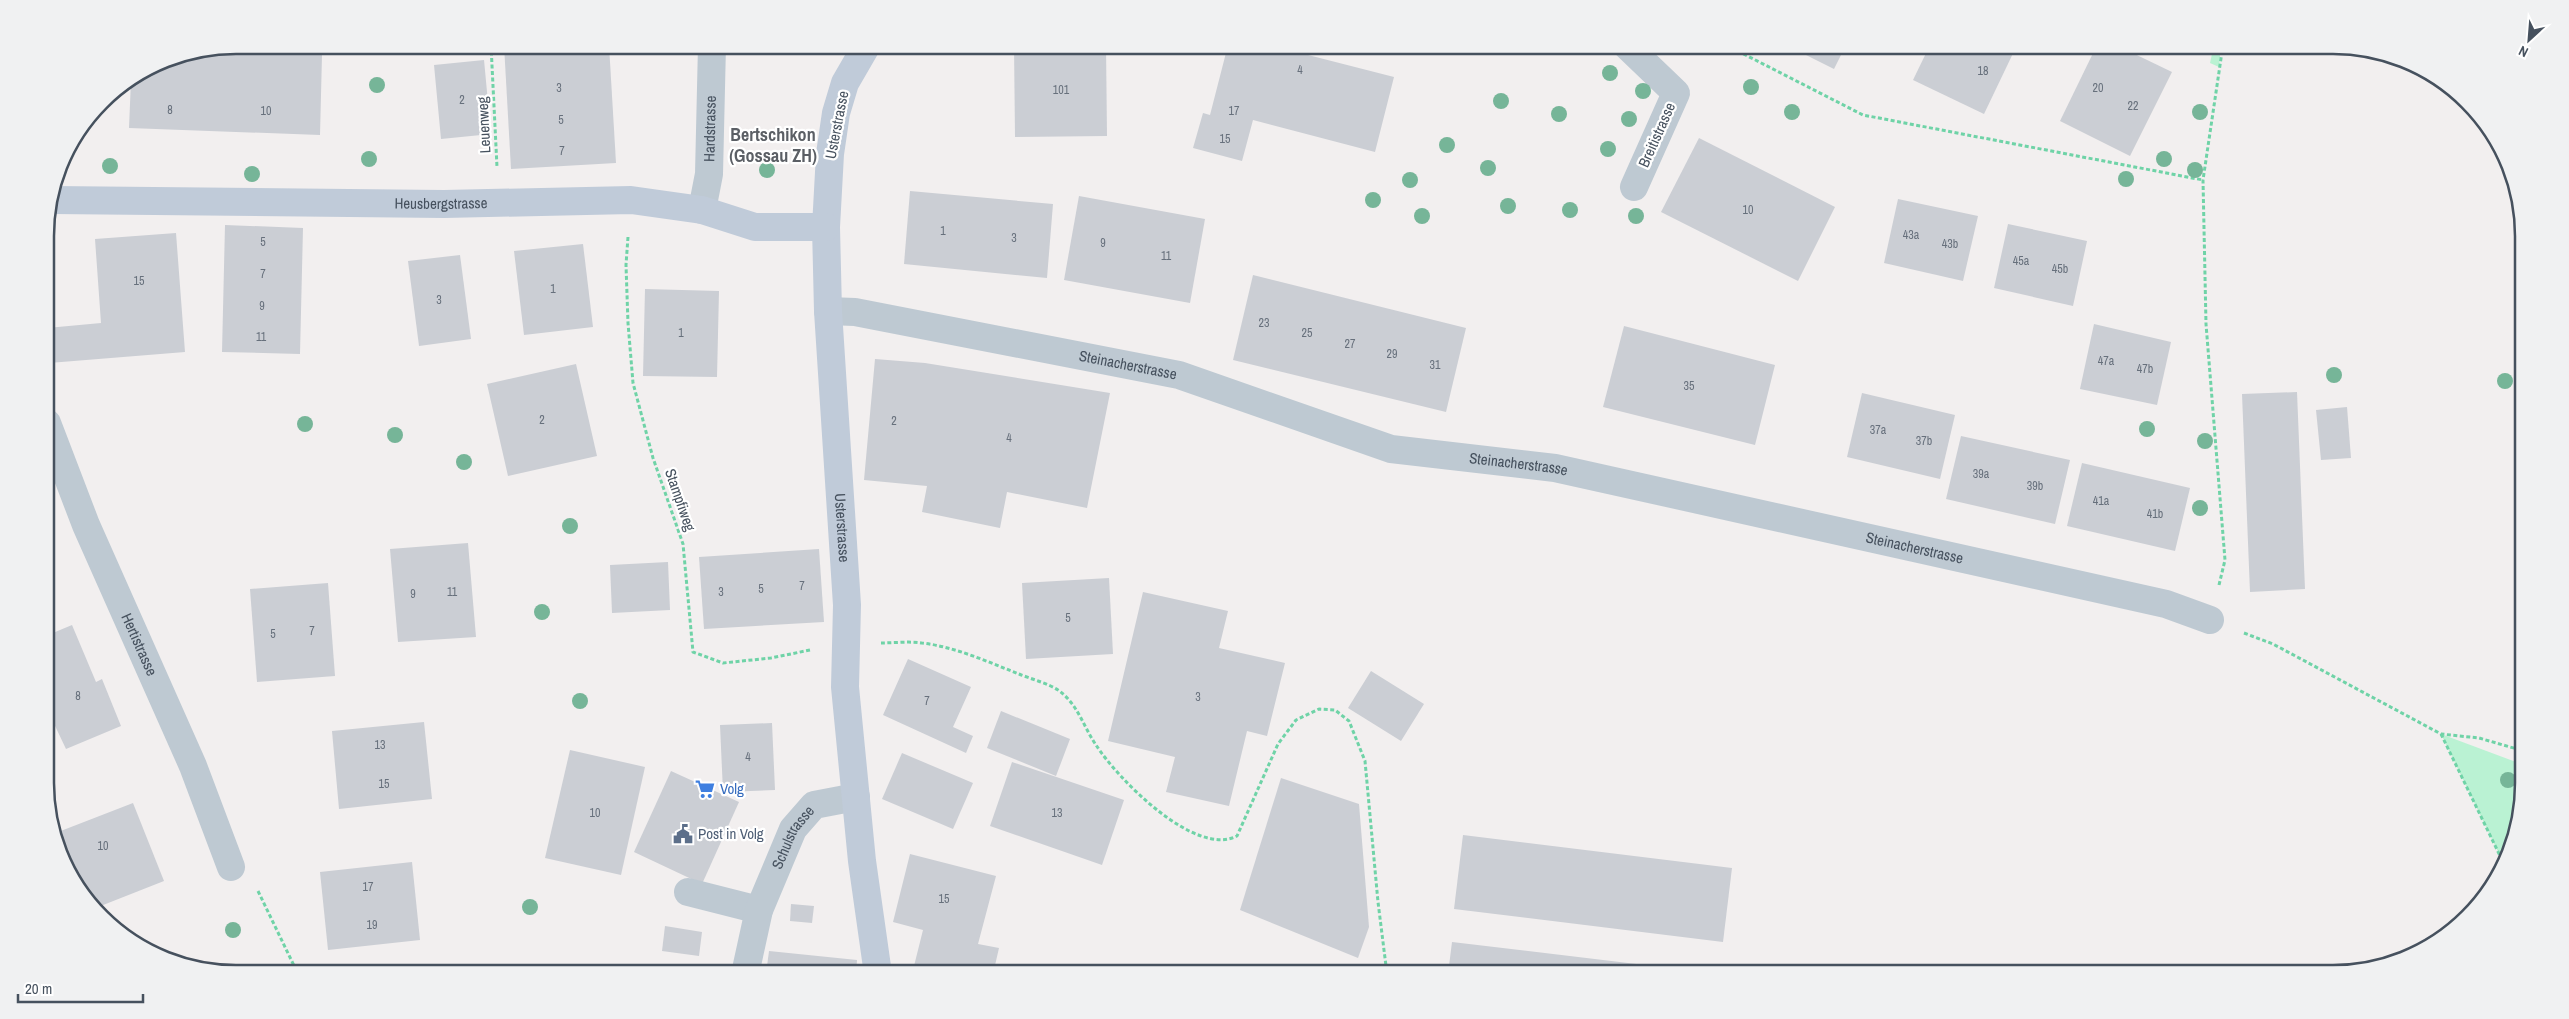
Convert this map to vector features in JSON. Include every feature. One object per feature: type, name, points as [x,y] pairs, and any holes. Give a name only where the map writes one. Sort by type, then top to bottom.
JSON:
[{"type":"street","name":"Hardstrasse","points":[[702,210],[709,174],[712,54]]},
{"type":"street","name":"Usterstrasse","points":[[862,54],[846,83],[836,113],[831,146],[826,227],[828,311],[847,606],[845,687],[856,797],[877,965]]},
{"type":"street","name":"Breitistrasse","points":[[1634,187],[1676,93],[1635,54]]},
{"type":"street","name":"Heusbergstrasse","points":[[57,200],[499,203],[631,200],[702,210],[755,227],[826,227]]},
{"type":"street","name":"Steinacherstrasse","points":[[828,311],[855,312],[1179,375],[1391,449],[1555,468],[2166,604],[2210,620]]},
{"type":"street","name":"Hertistrasse","points":[[54,444],[86,526],[193,766],[231,867]]},
{"type":"street","name":"Schulstrasse","points":[[747,965],[760,910],[793,829],[814,805],[856,797]]},
{"type":"street","points":[[688,892],[760,910]]},
{"type":"path","name":"Leuenweg","points":[[491,54],[499,203]]},
{"type":"path","points":[[1744,54],[1863,115],[2203,180]]},
{"type":"path","points":[[2222,54],[2203,180],[2206,324],[2225,560],[2210,620],[2273,644],[2441,734],[2479,738],[2515,749]]},
{"type":"path","name":"Stampfiweg","points":[[631,200],[626,265],[633,383],[653,458],[683,544],[693,652],[723,663],[771,658],[846,643]]},
{"type":"path","points":[[846,643],[922,643],[958,650],[1057,690],[1080,713],[1096,746],[1136,791],[1162,815],[1190,832],[1227,841],[1237,836],[1278,744],[1296,720],[1319,708],[1335,710],[1349,721],[1365,761],[1386,965]]},
{"type":"path","points":[[2441,734],[2500,855]]},
{"type":"path","points":[[231,867],[253,882],[294,965]]},
{"type":"green space","points":[[2212,54],[2220,54],[2219,67],[2210,63]]},
{"type":"green space","points":[[2441,734],[2515,762],[2514,807],[2506,842],[2500,855]]},
{"type":"building","points":[[224,54],[322,55],[320,135],[129,128],[131,87],[177,63],[200,57]]},
{"type":"building","points":[[505,54],[610,54],[616,163],[511,169]]},
{"type":"building","points":[[1014,54],[1106,54],[1107,136],[1015,137]]},
{"type":"building","points":[[1226,54],[1304,54],[1394,77],[1375,152],[1253,120],[1242,161],[1193,148],[1203,113],[1210,115]]},
{"type":"building","points":[[1804,54],[1842,54],[1834,69]]},
{"type":"building","points":[[1926,54],[2013,54],[1984,114],[1913,80]]},
{"type":"building","points":[[2093,54],[2135,54],[2172,72],[2130,156],[2060,121]]},
{"type":"building","points":[[484,60],[491,134],[441,139],[434,65]]},
{"type":"building","points":[[1699,138],[1835,207],[1798,281],[1661,212]]},
{"type":"building","points":[[910,191],[1053,204],[1047,278],[904,264]]},
{"type":"building","points":[[1079,196],[1205,219],[1190,303],[1064,280]]},
{"type":"building","points":[[1898,199],[1978,216],[1963,281],[1884,263]]},
{"type":"building","points":[[2008,224],[2087,241],[2073,306],[1994,288]]},
{"type":"building","points":[[225,225],[303,228],[300,354],[222,352]]},
{"type":"building","points":[[176,233],[185,352],[54,363],[54,327],[101,323],[95,239]]},
{"type":"building","points":[[583,244],[593,327],[524,335],[514,251]]},
{"type":"building","points":[[460,255],[471,339],[419,346],[408,261]]},
{"type":"building","points":[[1253,275],[1466,328],[1446,412],[1233,360]]},
{"type":"building","points":[[645,289],[719,291],[717,377],[643,376]]},
{"type":"building","points":[[2094,324],[2171,342],[2157,405],[2080,389]]},
{"type":"building","points":[[1624,326],[1775,365],[1755,445],[1603,407]]},
{"type":"building","points":[[875,359],[925,363],[1110,393],[1087,508],[1007,492],[1000,528],[922,512],[927,486],[864,480]]},
{"type":"building","points":[[576,364],[597,456],[508,476],[487,384]]},
{"type":"building","points":[[2297,392],[2305,589],[2250,592],[2242,394]]},
{"type":"building","points":[[1862,393],[1955,415],[1940,479],[1847,457]]},
{"type":"building","points":[[2347,407],[2351,458],[2321,460],[2316,410]]},
{"type":"building","points":[[1961,436],[2070,460],[2055,524],[1946,499]]},
{"type":"building","points":[[2082,463],[2190,488],[2175,551],[2067,526]]},
{"type":"building","points":[[468,543],[476,637],[398,642],[390,549]]},
{"type":"building","points":[[819,549],[824,622],[704,629],[699,557]]},
{"type":"building","points":[[668,562],[670,610],[612,613],[610,565]]},
{"type":"building","points":[[1109,578],[1113,654],[1026,659],[1022,583]]},
{"type":"building","points":[[328,583],[335,676],[257,682],[250,589]]},
{"type":"building","points":[[1143,592],[1228,611],[1219,648],[1285,663],[1267,736],[1247,731],[1229,806],[1166,792],[1175,757],[1108,741]]},
{"type":"building","points":[[72,625],[96,682],[102,679],[121,726],[66,749],[54,724],[54,632]]},
{"type":"building","points":[[908,659],[971,687],[953,727],[973,736],[966,753],[883,715]]},
{"type":"building","points":[[1371,671],[1424,704],[1401,741],[1348,708]]},
{"type":"building","points":[[1001,711],[1070,739],[1056,776],[987,748]]},
{"type":"building","points":[[424,722],[432,799],[339,809],[332,731]]},
{"type":"building","points":[[772,723],[775,790],[723,792],[720,725]]},
{"type":"building","points":[[570,750],[645,767],[621,875],[545,858]]},
{"type":"building","points":[[902,753],[973,783],[953,829],[882,799]]},
{"type":"building","points":[[1012,762],[1124,800],[1102,865],[990,826]]},
{"type":"building","points":[[671,771],[739,802],[702,884],[634,852]]},
{"type":"building","points":[[1281,778],[1359,804],[1369,927],[1358,958],[1240,910]]},
{"type":"building","points":[[133,803],[164,881],[101,906],[78,874],[63,842],[60,831]]},
{"type":"building","points":[[1463,835],[1732,868],[1723,942],[1454,909]]},
{"type":"building","points":[[910,854],[996,876],[978,944],[999,948],[995,965],[914,965],[923,930],[893,922]]},
{"type":"building","points":[[412,862],[420,940],[328,950],[320,872]]},
{"type":"building","points":[[791,904],[814,906],[812,923],[790,921]]},
{"type":"building","points":[[665,926],[702,932],[699,956],[662,951]]},
{"type":"building","points":[[1452,942],[1644,965],[1449,965]]},
{"type":"building","points":[[769,951],[857,960],[857,965],[767,965]]},
{"type":"place","name":"Volg","points":[[705,789]]},
{"type":"place","name":"Post in Volg","points":[[683,834]]},
{"type":"district","name":"Bertschikon (Gossau ZH)","points":[[773,145]]}]
